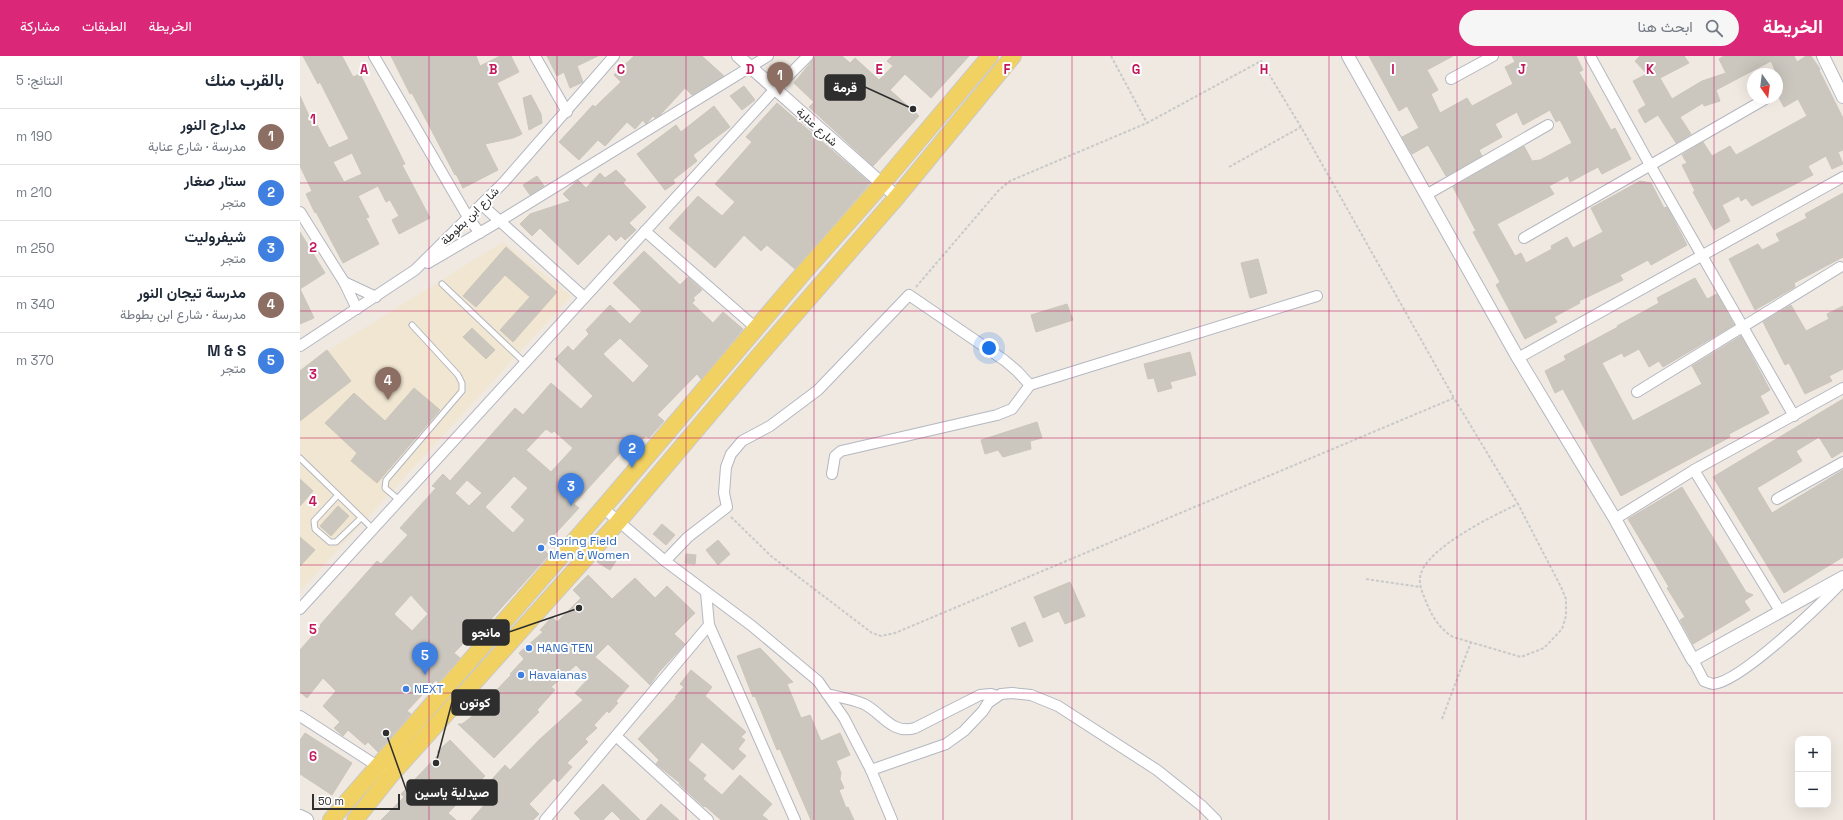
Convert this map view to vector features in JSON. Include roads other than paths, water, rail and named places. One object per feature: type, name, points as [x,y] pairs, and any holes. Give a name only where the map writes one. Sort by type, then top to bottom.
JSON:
[{"type":"main road","points":[[331,820],[603,508],[756,328],[882,184],[990,56]]},
{"type":"main road","points":[[355,820],[391,775],[619,521],[757,358],[897,198],[1013,56]]},
{"type":"main road","points":[[300,817],[306,820]]},
{"type":"street","points":[[374,56],[469,219],[480,233]]},
{"type":"street","points":[[535,56],[567,112]]},
{"type":"street","name":"شارع ابن بطوطة","points":[[300,346],[415,270],[482,206],[567,112],[614,56]]},
{"type":"street","name":"شارع عنابة","points":[[738,56],[897,198]]},
{"type":"street","points":[[415,270],[480,233],[768,56]]},
{"type":"street","points":[[300,609],[645,230],[775,89],[808,56]]},
{"type":"street","points":[[1348,56],[1518,358],[1615,519],[1704,681],[1712,684],[1725,680],[1751,663],[1796,626],[1843,581]]},
{"type":"street","points":[[1451,79],[1493,56]]},
{"type":"street","points":[[1590,56],[1650,165],[1794,416]]},
{"type":"street","points":[[1823,56],[1843,97]]},
{"type":"street","points":[[1524,238],[1757,104]]},
{"type":"street","points":[[1426,195],[1548,125]]},
{"type":"street","points":[[1518,358],[1702,254],[1843,177]]},
{"type":"street","points":[[482,206],[498,222],[584,297]]},
{"type":"street","points":[[300,212],[344,282],[357,309]]},
{"type":"street","points":[[645,230],[756,328]]},
{"type":"street","points":[[1637,392],[1742,325],[1840,266]]},
{"type":"street","points":[[344,282],[376,297]]},
{"type":"street","points":[[665,561],[688,537],[727,507],[724,493],[726,466],[731,454],[742,441],[770,426],[818,390],[909,295],[1004,360],[1030,385]]},
{"type":"street","points":[[832,474],[835,456],[841,450],[997,415],[1012,409],[1030,385],[1317,296]]},
{"type":"street","points":[[1615,519],[1694,470],[1843,388]]},
{"type":"street","points":[[1777,499],[1843,462]]},
{"type":"street","points":[[1694,470],[1780,611]]},
{"type":"street","points":[[603,508],[665,561],[752,626],[784,654],[814,677],[844,718],[871,770],[892,820]]},
{"type":"street","points":[[1693,660],[1843,577]]},
{"type":"street","points":[[706,592],[709,625],[795,820]]},
{"type":"street","points":[[545,820],[709,625]]},
{"type":"street","points":[[871,770],[946,744],[973,723],[988,703],[996,696],[1007,693],[1022,693],[1040,698],[1058,706],[1157,770],[1202,806],[1216,820]]},
{"type":"street","points":[[827,694],[863,704],[880,714],[892,727],[903,730],[915,728],[980,695],[991,694],[996,696]]},
{"type":"street","points":[[300,716],[391,775]]},
{"type":"street","points":[[616,736],[708,820]]},
{"type":"lane","points":[[442,284],[524,362]]},
{"type":"lane","points":[[399,500],[385,488],[386,480],[462,391],[462,383],[458,375],[412,325]]},
{"type":"lane","points":[[300,458],[373,529]]},
{"type":"lane","points":[[338,495],[314,521],[315,529],[330,542],[336,542],[361,518]]},
{"type":"place","name":"مدارج النور","points":[[780,95]]},
{"type":"place","name":"قرمة","points":[[913,109]]},
{"type":"place","name":"مدرسة تيجان النور","points":[[388,400]]},
{"type":"place","name":"ستار صغار","points":[[632,468]]},
{"type":"place","name":"شيفروليت","points":[[571,506]]},
{"type":"place","name":"Spring Field Men & Women","points":[[541,548]]},
{"type":"place","name":"مانجو","points":[[579,608]]},
{"type":"place","name":"HANG TEN","points":[[529,648]]},
{"type":"place","name":"M & S","points":[[425,675]]},
{"type":"place","name":"Havaianas","points":[[521,675]]},
{"type":"place","name":"NEXT","points":[[406,689]]},
{"type":"place","name":"صيدلية ياسين","points":[[386,733]]},
{"type":"place","name":"كوتون","points":[[436,763]]}]
